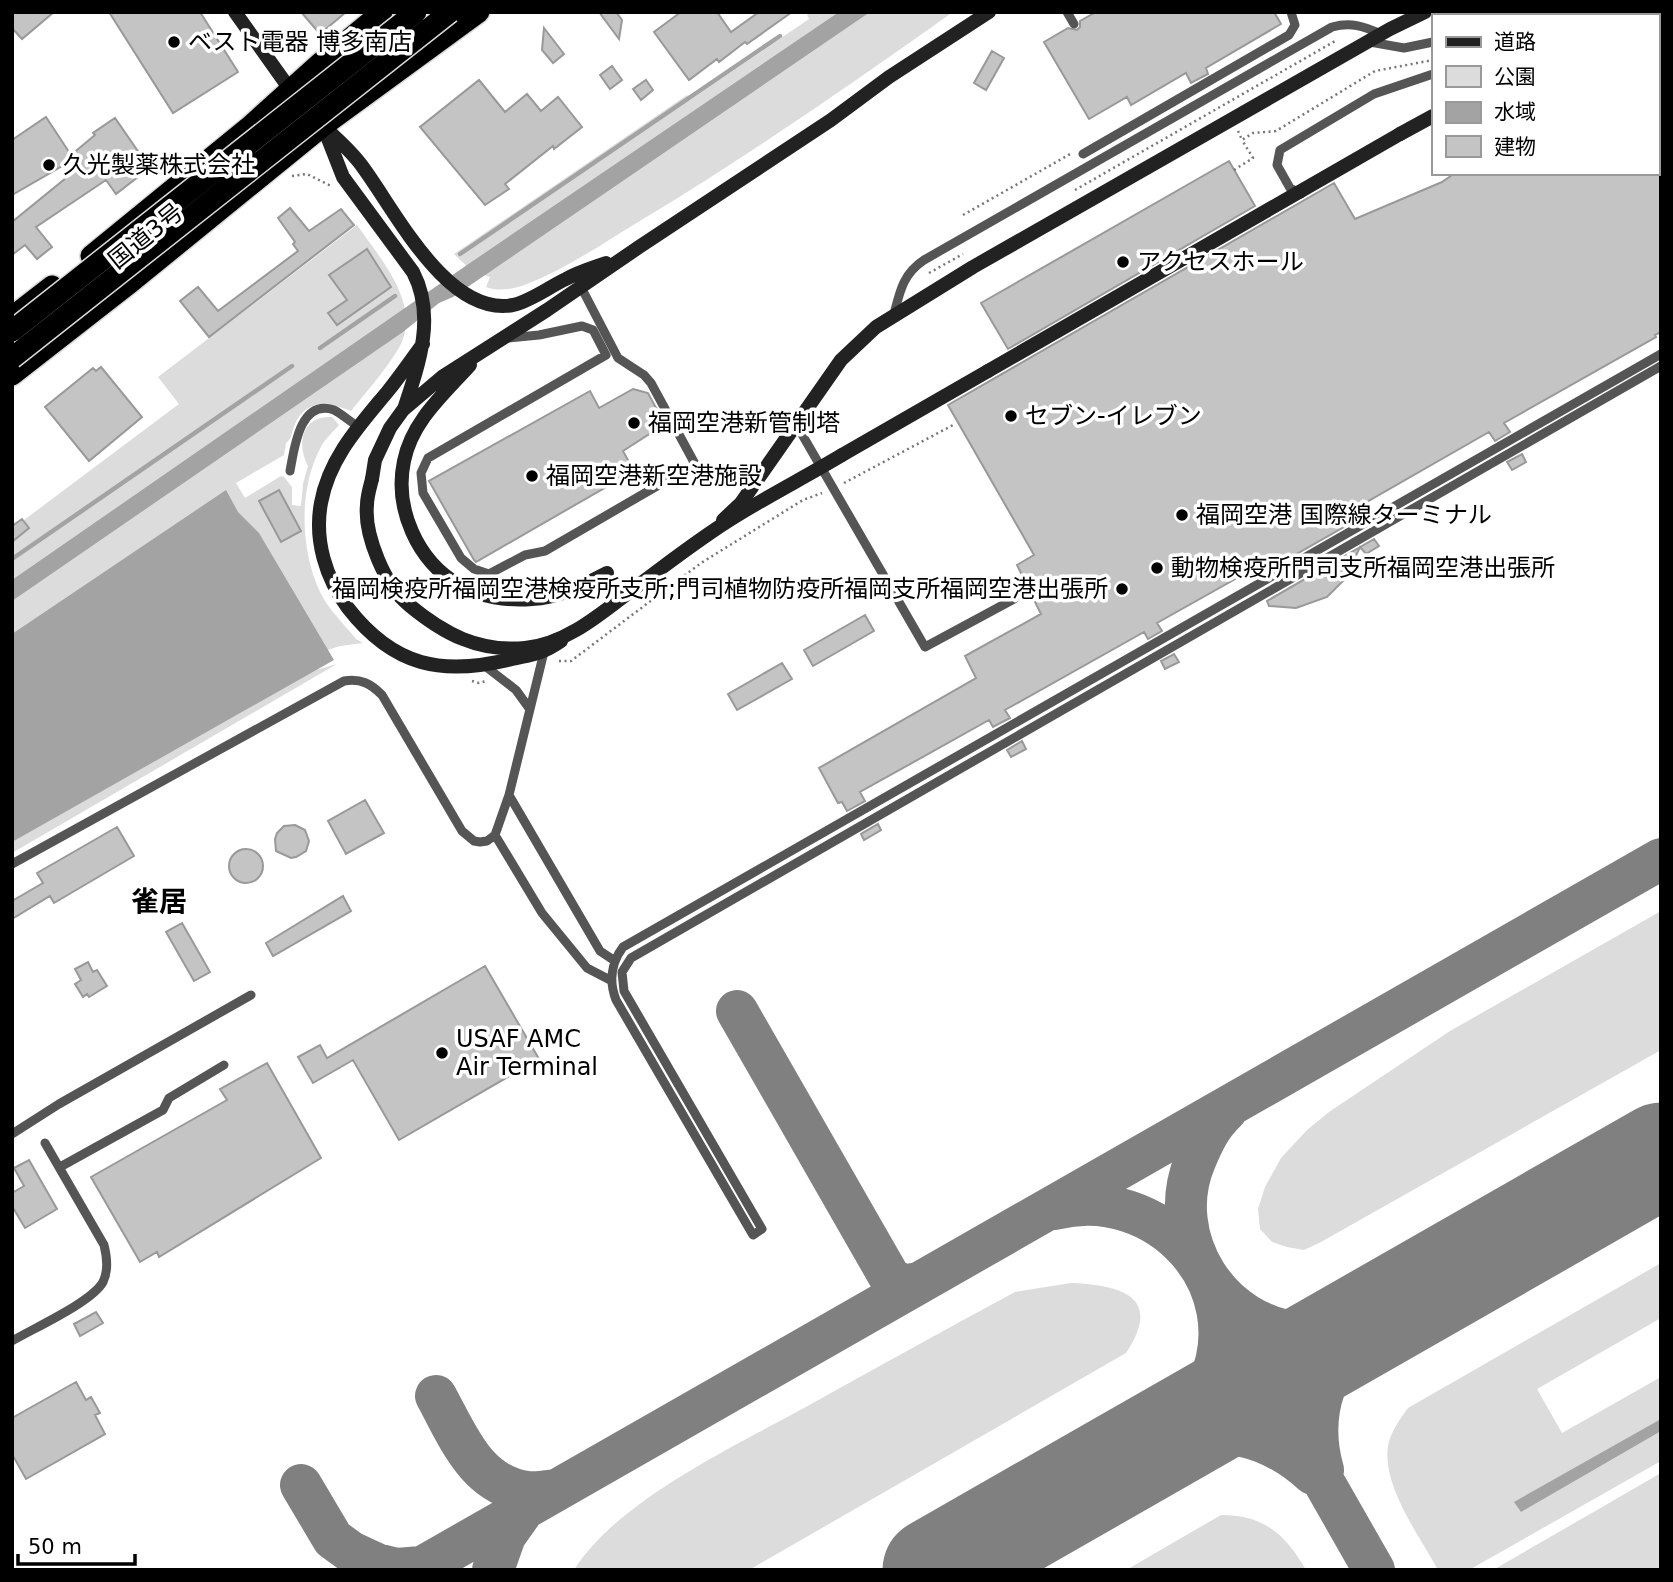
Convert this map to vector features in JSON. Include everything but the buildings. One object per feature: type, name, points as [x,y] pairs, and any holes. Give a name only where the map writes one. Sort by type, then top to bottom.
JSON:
[{"type":"highway","name":"国道3号","points":[[12,317],[78,267],[382,12]]},
{"type":"highway","points":[[12,331],[416,12]]},
{"type":"highway","points":[[325,118],[450,12]]},
{"type":"highway","points":[[12,358],[325,118],[408,58],[463,12]]},
{"type":"highway","name":"国道3号","points":[[12,375],[130,283],[325,118],[480,12]]},
{"type":"street","points":[[235,12],[290,91],[325,118],[434,269],[463,294],[494,305],[513,305],[567,278],[627,255]]},
{"type":"street","points":[[923,55],[972,12]]},
{"type":"street","points":[[989,12],[581,287],[442,377],[403,410],[390,428],[375,460],[367,506],[369,532],[383,569],[399,597],[433,625],[464,640],[490,648],[527,648],[560,639],[734,517],[1432,117]]},
{"type":"street","points":[[423,344],[346,441],[326,484],[320,505],[320,532],[325,567],[336,592],[364,628],[394,652],[434,665],[462,668],[485,666],[544,652],[590,623],[729,515],[741,503],[841,360],[894,314],[1368,41],[1425,12]]},
{"type":"street","points":[[325,118],[343,177],[413,272],[422,289],[425,318],[423,344],[403,410]]},
{"type":"street","points":[[483,350],[429,409],[404,460],[401,488],[405,517],[416,543],[434,565],[459,585],[485,595],[509,599],[557,595],[607,573]]},
{"type":"lane","points":[[1068,12],[1074,24]]},
{"type":"lane","points":[[1082,151],[1289,35],[1295,25],[1291,12]]},
{"type":"lane","points":[[894,314],[903,280],[924,260],[1332,27],[1347,23],[1381,34]]},
{"type":"lane","points":[[1368,41],[1404,48],[1432,43]]},
{"type":"lane","points":[[1432,74],[1387,88],[1284,146],[1277,154],[1277,164],[1294,192],[1310,193],[1432,123]]},
{"type":"lane","points":[[503,338],[539,335],[582,326],[593,330],[606,355],[428,458],[421,473],[423,493],[461,558],[474,569],[489,574],[525,555],[545,551],[695,464],[651,383],[644,375],[618,358],[581,287]]},
{"type":"lane","points":[[1661,354],[623,947],[615,961],[611,981],[616,1000],[753,1235],[762,1229],[624,991],[622,972],[631,958],[1661,366]]},
{"type":"lane","points":[[290,471],[300,426],[313,412],[321,409],[333,410],[358,426]]},
{"type":"lane","points":[[796,424],[925,647],[1014,598]]},
{"type":"lane","points":[[12,864],[344,681],[351,680],[372,684],[383,695],[462,831],[474,841],[487,841],[495,835],[509,795],[544,652]]},
{"type":"lane","points":[[485,666],[516,690],[529,708]]},
{"type":"lane","points":[[509,795],[600,951],[615,961]]},
{"type":"lane","points":[[495,835],[542,913],[587,968],[611,981]]},
{"type":"lane","points":[[12,1134],[59,1104],[251,995]]},
{"type":"lane","points":[[60,1167],[163,1110],[169,1098],[224,1065]]},
{"type":"lane","points":[[12,1340],[90,1297],[105,1279],[107,1255],[104,1245],[45,1143]]},
{"type":"path","points":[[1066,195],[1336,40]]},
{"type":"path","points":[[1242,140],[1253,133],[1276,131],[1375,71],[1432,60]]},
{"type":"path","points":[[1234,170],[1253,158],[1235,127]]},
{"type":"path","points":[[963,215],[1082,151]]},
{"type":"path","points":[[922,278],[968,251]]},
{"type":"green space","points":[[811,12],[953,12],[725,168],[558,270],[527,284],[501,290],[491,289],[486,287],[490,277],[472,271],[454,254],[687,95],[690,100],[809,19],[807,15]]},
{"type":"green space","points":[[357,225],[388,269],[403,301],[406,318],[404,334],[397,351],[351,411],[327,404],[319,404],[305,410],[286,443],[284,455],[236,483],[245,498],[281,476],[284,477],[292,487],[292,505],[301,506],[308,466],[302,449],[304,432],[314,421],[322,418],[332,417],[339,425],[322,445],[309,480],[304,518],[308,557],[323,598],[356,639],[363,643],[340,646],[248,676],[238,692],[337,664],[12,853],[12,529],[179,404],[158,377]]},
{"type":"green space","points":[[1661,911],[1661,1050],[1304,1250],[1272,1242],[1260,1229],[1258,1209],[1265,1187],[1281,1158],[1307,1130],[1329,1112],[1450,1031]]},
{"type":"green space","points":[[1661,1263],[1661,1318],[1537,1389],[1562,1433],[1661,1377],[1661,1461],[1469,1570],[1438,1570],[1396,1494],[1388,1461],[1391,1435],[1408,1408]]},
{"type":"green space","points":[[1071,1283],[1106,1287],[1131,1297],[1138,1306],[1140,1318],[1137,1334],[1126,1353],[749,1570],[574,1570],[593,1545],[618,1521],[711,1458],[1015,1292]]},
{"type":"green space","points":[[1661,1473],[1661,1570],[1493,1570]]},
{"type":"green space","points":[[1221,1515],[1249,1519],[1272,1529],[1290,1546],[1306,1570],[1126,1570]]},
{"type":"water","points":[[839,12],[870,12],[453,297],[439,303],[403,332],[12,601],[12,580]]},
{"type":"water","points":[[226,490],[238,512],[259,533],[334,660],[12,842],[12,634]]},
{"type":"water","points":[[1661,1419],[1661,1431],[1521,1512],[1514,1502]]},
{"type":"waterway","points":[[460,254],[780,36]]},
{"type":"waterway","points":[[320,348],[395,296]]},
{"type":"waterway","points":[[12,559],[292,366]]},
{"type":"taxiway","points":[[417,1570],[1661,859]]},
{"type":"taxiway","points":[[737,1011],[890,1278],[903,1286],[919,1283]]},
{"type":"taxiway","points":[[1226,1111],[1204,1141],[1187,1190],[1187,1219],[1193,1248],[1206,1274],[1224,1296],[1247,1315],[1274,1327],[1304,1333],[1322,1333],[1372,1320]]},
{"type":"taxiway","points":[[1055,1209],[1093,1205],[1129,1211],[1161,1227],[1187,1250],[1207,1279],[1218,1312],[1219,1348],[1208,1385],[1200,1400],[1190,1414],[1165,1438]]},
{"type":"taxiway","points":[[1220,1300],[1374,1570]]},
{"type":"taxiway","points":[[1323,1470],[1317,1427],[1325,1388],[1343,1353],[1372,1320]]},
{"type":"taxiway","points":[[436,1396],[461,1442],[482,1470],[510,1488],[528,1492],[556,1490]]},
{"type":"taxiway","points":[[1165,1438],[1206,1433],[1244,1436],[1279,1449],[1313,1474]]},
{"type":"taxiway","points":[[301,1485],[333,1539],[351,1552],[377,1564],[397,1569],[421,1567]]},
{"type":"taxiway","points":[[493,1570],[505,1536],[524,1509]]},
{"type":"runway","points":[[935,1570],[1661,1155]]},
{"type":"place","name":"ベスト電器 博多南店","points":[[174,42]]},
{"type":"place","name":"久光製薬株式会社","points":[[49,165]]},
{"type":"place","name":"アクセスホール","points":[[1123,262]]},
{"type":"place","name":"セブン-イレブン","points":[[1011,416]]},
{"type":"place","name":"福岡空港新管制塔","points":[[634,423]]},
{"type":"place","name":"福岡空港新空港施設","points":[[532,476]]},
{"type":"place","name":"福岡空港 国際線ターミナル","points":[[1182,515]]},
{"type":"place","name":"動物検疫所門司支所福岡空港出張所","points":[[1157,568]]},
{"type":"place","name":"福岡検疫所福岡空港検疫所支所;門司植物防疫所福岡支所福岡空港出張所","points":[[1122,589]]},
{"type":"place","name":"USAF AMC Air Terminal","points":[[442,1053]]},
{"type":"district","name":"雀居","points":[[159,901]]}]
